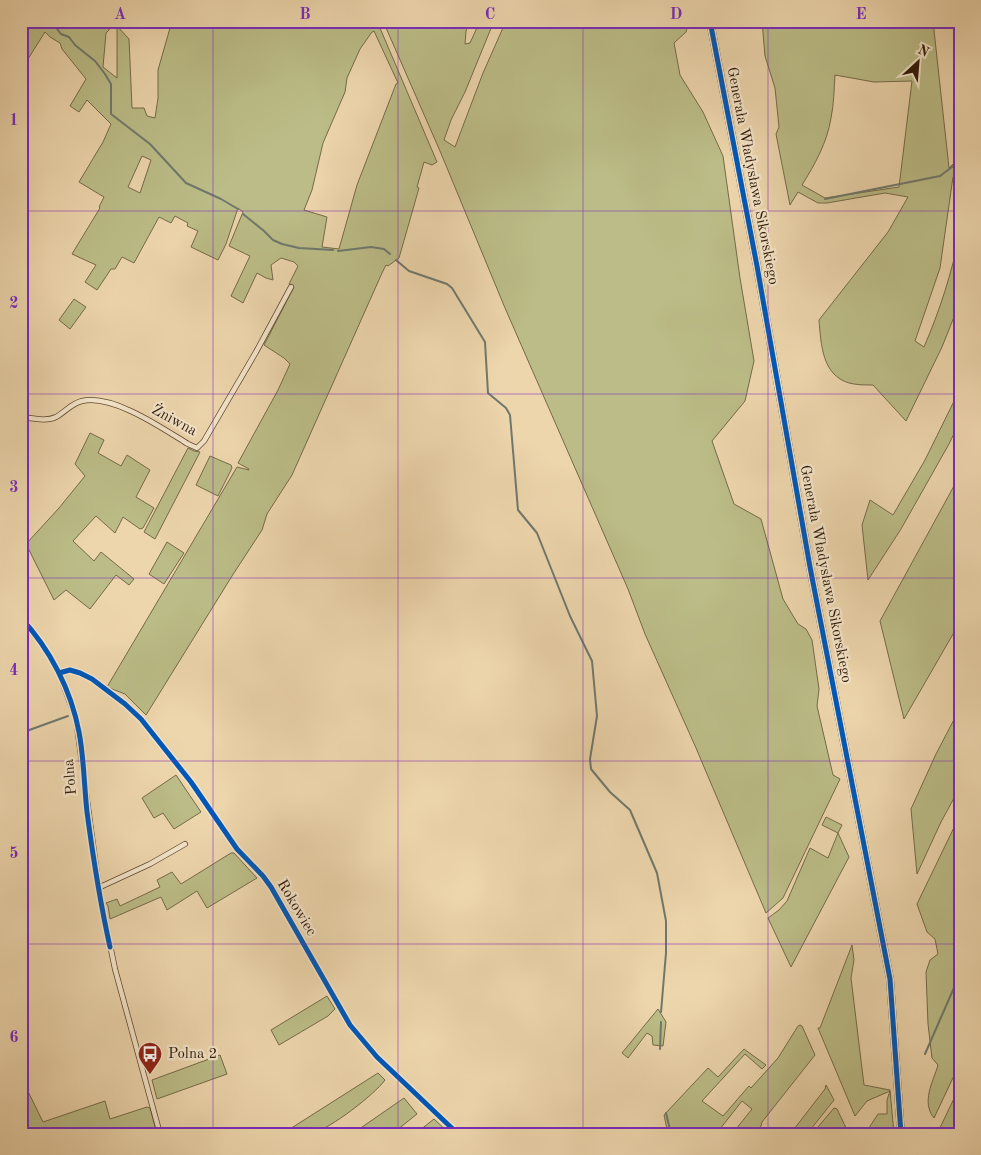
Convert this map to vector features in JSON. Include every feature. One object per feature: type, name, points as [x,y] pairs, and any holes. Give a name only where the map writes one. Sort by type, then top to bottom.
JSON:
[{"type":"street","name":"Generała Władysława Sikorskiego","points":[[710,21],[757,266],[810,566],[890,979],[901,1134]]},
{"type":"street","name":"Żniwna","points":[[21,417],[48,419],[55,417],[80,401],[106,401],[121,406],[197,448],[204,441],[237,386],[291,286]]},
{"type":"street","name":"Polna","points":[[21,618],[44,647],[68,693],[79,734],[98,888],[115,968],[160,1134]]},
{"type":"street","name":"Rokowiec","points":[[59,673],[70,670],[92,679],[125,704],[146,724],[191,782],[237,849],[271,887],[350,1025],[377,1057],[458,1134]]},
{"type":"street","points":[[98,888],[150,864],[185,844]]},
{"type":"green space","points":[[21,21],[112,21],[106,33],[103,67],[117,78],[117,26],[129,39],[132,108],[144,108],[147,116],[155,118],[158,98],[158,70],[172,21],[377,21],[437,162],[432,165],[424,162],[417,187],[419,188],[399,258],[388,266],[386,265],[382,273],[292,475],[267,514],[262,530],[146,715],[125,694],[107,687],[237,467],[249,470],[238,463],[290,364],[264,345],[294,287],[289,284],[298,266],[294,262],[281,258],[271,265],[273,280],[257,273],[243,303],[231,296],[250,256],[229,246],[243,212],[238,208],[226,244],[218,260],[191,247],[198,231],[187,226],[188,223],[175,216],[171,223],[159,217],[134,263],[122,257],[115,269],[111,269],[97,290],[85,282],[96,265],[72,254],[100,208],[104,197],[79,182],[103,142],[111,124],[87,100],[79,112],[70,106],[86,79],[62,49],[60,43],[45,32],[23,67],[21,66]],"holes":[[[374,31],[398,83],[357,185],[339,249],[322,247],[327,217],[304,210],[312,190],[323,143],[345,92],[347,78],[360,49]],[[142,156],[151,160],[140,193],[128,187]]]},
{"type":"green space","points":[[383,21],[470,21],[466,31],[465,44],[470,43],[480,21],[494,21],[444,140],[455,147],[483,73],[506,21],[689,21],[686,32],[674,43],[680,75],[703,112],[723,156],[754,361],[745,401],[712,441],[734,504],[761,519],[783,599],[798,624],[806,629],[812,640],[819,689],[817,706],[833,775],[840,779],[783,898],[766,913],[645,634],[628,589],[505,308],[440,151]]},
{"type":"green space","points":[[762,21],[933,21],[949,168],[960,157],[960,171],[953,177],[940,268],[915,341],[924,347],[945,291],[960,233],[960,302],[942,347],[906,421],[873,385],[849,383],[833,373],[828,366],[822,348],[819,320],[888,232],[908,197],[885,193],[818,203],[798,192],[790,205],[776,134],[779,127],[775,88],[765,56]],"holes":[[[835,75],[874,82],[912,81],[899,187],[825,198],[802,185],[816,161],[827,136],[833,107]]]},
{"type":"green space","points":[[74,299],[86,307],[70,329],[59,320]]},
{"type":"green space","points":[[960,389],[960,421],[949,444],[901,529],[868,580],[862,525],[870,500],[893,515],[925,460]]},
{"type":"green space","points":[[90,433],[104,440],[98,453],[121,466],[127,455],[150,470],[136,497],[154,508],[143,528],[140,529],[123,517],[115,533],[96,516],[73,541],[94,561],[101,552],[134,579],[129,585],[116,575],[90,609],[66,590],[54,600],[26,544],[85,476],[75,464]]},
{"type":"green space","points":[[188,448],[200,452],[155,539],[144,532]]},
{"type":"green space","points":[[210,456],[231,465],[232,468],[218,496],[196,485]]},
{"type":"green space","points":[[960,475],[960,622],[904,719],[880,621]]},
{"type":"green space","points":[[167,542],[184,553],[164,584],[149,574]]},
{"type":"green space","points":[[960,708],[960,787],[941,822],[917,874],[911,809],[936,754]]},
{"type":"green space","points":[[176,775],[201,812],[174,829],[163,813],[154,818],[142,798]]},
{"type":"green space","points":[[960,815],[960,1063],[934,1118],[930,1112],[928,1099],[938,1065],[932,1058],[928,1024],[926,972],[930,960],[938,954],[935,939],[927,932],[917,904]]},
{"type":"green space","points":[[826,817],[842,825],[838,833],[822,825]]},
{"type":"green space","points":[[838,833],[849,857],[791,967],[768,918],[787,901],[810,848],[828,858]]},
{"type":"green space","points":[[231,853],[234,853],[257,878],[207,908],[197,891],[167,910],[161,897],[110,919],[106,903],[117,899],[120,906],[160,887],[157,880],[172,872],[181,884]]},
{"type":"green space","points":[[852,945],[854,960],[851,978],[864,1085],[890,1090],[894,1134],[865,1134],[878,1114],[887,1114],[887,1100],[890,1091],[867,1101],[855,1116],[818,1028],[820,1028]]},
{"type":"green space","points":[[327,996],[335,1009],[328,1016],[279,1045],[271,1030]]},
{"type":"green space","points":[[658,1009],[666,1022],[663,1046],[653,1045],[652,1036],[647,1033],[628,1058],[622,1053]]},
{"type":"green space","points":[[800,1025],[815,1055],[762,1122],[755,1134],[732,1134],[752,1109],[742,1101],[716,1134],[668,1134],[664,1115],[708,1068],[718,1077],[744,1049],[766,1065],[762,1069],[745,1054],[702,1101],[723,1116],[749,1086],[751,1088],[778,1058]]},
{"type":"green space","points":[[220,1055],[227,1074],[157,1099],[152,1080]]},
{"type":"green space","points":[[378,1073],[385,1080],[372,1094],[330,1125],[310,1134],[282,1134]]},
{"type":"green space","points":[[21,1077],[43,1122],[105,1101],[110,1119],[147,1107],[150,1108],[157,1134],[152,1134],[147,1129],[131,1134],[21,1134]]},
{"type":"green space","points":[[826,1085],[834,1100],[807,1134],[791,1133],[825,1089]]},
{"type":"green space","points":[[960,1086],[960,1116],[950,1134],[937,1134]]},
{"type":"green space","points":[[404,1098],[417,1114],[392,1134],[352,1134]]},
{"type":"green space","points":[[834,1108],[837,1109],[849,1134],[812,1134]]},
{"type":"green space","points":[[434,1119],[450,1134],[415,1134]]},
{"type":"waterway","points":[[51,21],[61,34],[69,37],[75,45],[95,61],[105,74],[111,84],[111,114],[150,144],[186,183],[238,209]]},
{"type":"waterway","points":[[825,199],[940,176],[960,161]]},
{"type":"waterway","points":[[243,214],[273,240],[282,244],[299,248],[333,250]]},
{"type":"waterway","points":[[338,251],[371,247],[384,249],[390,254]]},
{"type":"waterway","points":[[396,260],[409,271],[447,284],[452,288],[485,342],[488,393],[506,408],[510,415],[518,510],[537,533],[570,616],[592,661],[597,716],[590,759],[591,769],[610,792],[630,810],[657,873],[666,921],[666,953],[661,1012]]},
{"type":"waterway","points":[[21,733],[68,716]]},
{"type":"waterway","points":[[925,1054],[960,974]]},
{"type":"waterway","points":[[660,1049],[661,1022]]},
{"type":"waterway","points":[[666,1113],[671,1134]]},
{"type":"waterway","points":[[21,1126],[23,1134]]},
{"type":"cycle path","points":[[710,21],[757,266],[810,567],[890,979],[901,1134]]},
{"type":"cycle path","points":[[21,618],[50,657],[71,701],[79,732],[87,812],[110,947]]},
{"type":"cycle path","points":[[59,673],[70,670],[92,679],[125,704],[141,719],[191,782],[237,849],[271,887],[350,1025],[377,1057],[458,1134]]},
{"type":"place","name":"Polna 2","points":[[150,1075]]}]
